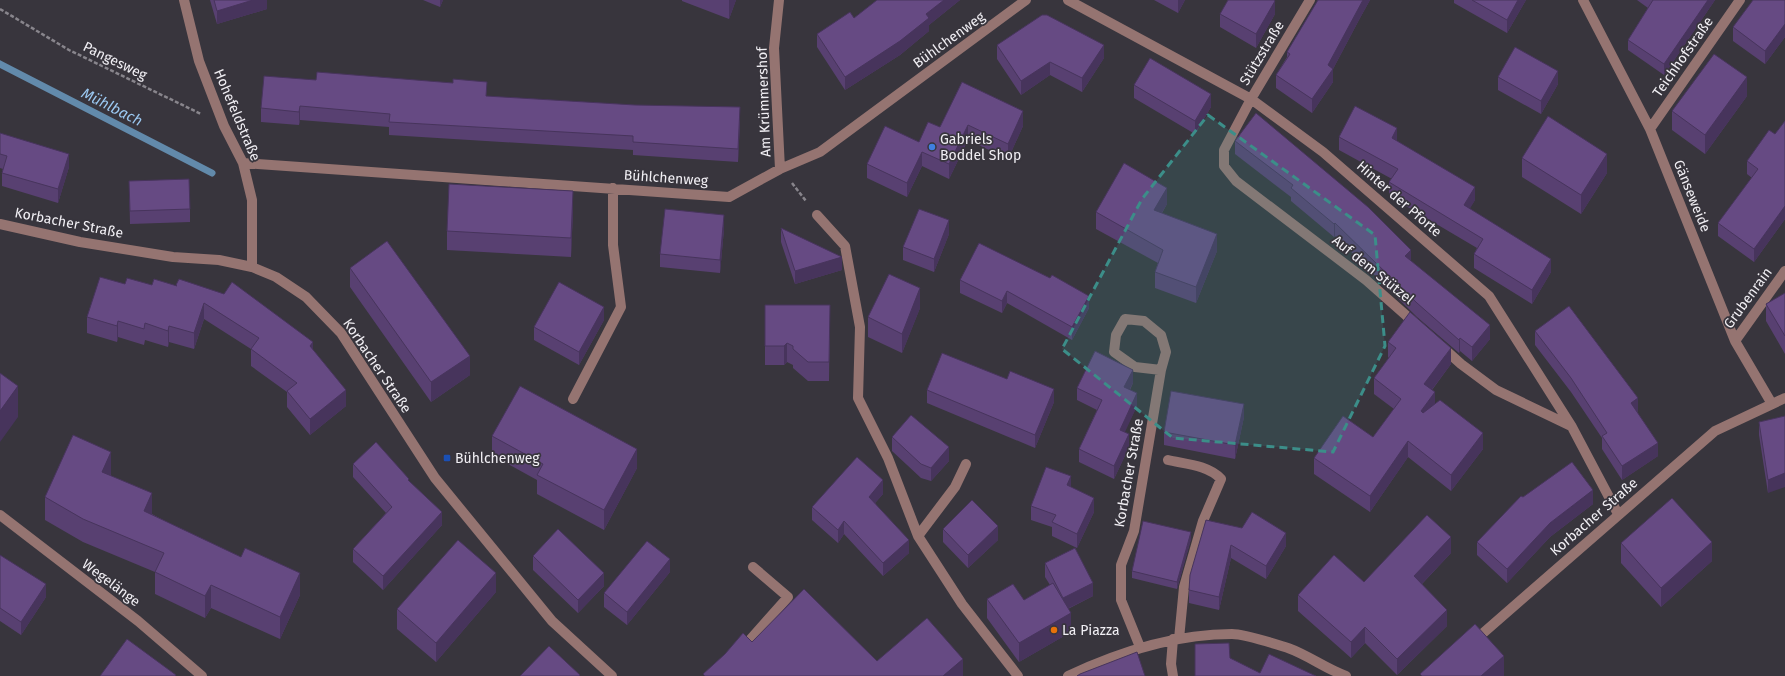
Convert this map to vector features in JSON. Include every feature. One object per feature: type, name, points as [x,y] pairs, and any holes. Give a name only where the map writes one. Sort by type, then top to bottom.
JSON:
[{"type":"street","name":"Hohefeldstraße","points":[[184,0],[199,61],[224,126],[243,163],[252,200],[252,267]]},
{"type":"street","name":"Am Krümmershof","points":[[779,0],[774,48],[780,169]]},
{"type":"street","name":"Bühlchenweg","points":[[243,163],[729,196],[780,169],[820,152],[1026,0]]},
{"type":"street","name":"Hinter der Pforte","points":[[1068,0],[1251,100],[1323,152],[1489,296],[1572,427],[1618,514]]},
{"type":"street","name":"Stützstraße","points":[[1251,100],[1310,0]]},
{"type":"street","name":"Gänseweide","points":[[1583,0],[1650,129],[1735,341],[1772,404]]},
{"type":"street","name":"Teichhofstraße","points":[[1650,129],[1740,0]]},
{"type":"street","name":"Auf dem Stützel","points":[[1251,100],[1224,150],[1224,166],[1236,181],[1366,280],[1461,364],[1496,390],[1572,427]]},
{"type":"street","points":[[573,399],[621,307],[613,245],[613,188]]},
{"type":"street","points":[[817,215],[845,246],[860,327],[858,398],[888,458],[918,536],[962,604],[1018,676]]},
{"type":"street","name":"Korbacher Straße","points":[[0,224],[80,242],[173,257],[219,260],[252,267],[276,277],[306,297],[341,334],[435,478],[552,621],[612,676]]},
{"type":"street","name":"Grubenrain","points":[[1735,341],[1785,271]]},
{"type":"street","name":"Korbacher Straße","points":[[1140,647],[1122,600],[1120,565],[1134,532],[1161,370],[1166,352],[1161,335],[1144,321],[1124,319],[1116,335],[1114,352],[1135,367],[1161,370]]},
{"type":"street","name":"Korbacher Straße","points":[[1469,646],[1618,514],[1715,431],[1785,398]]},
{"type":"street","points":[[1168,460],[1206,468],[1216,473],[1221,479],[1203,521],[1184,586],[1172,664],[1173,676]]},
{"type":"street","points":[[918,536],[955,487],[966,464]]},
{"type":"street","name":"Wegelänge","points":[[0,515],[138,621],[202,676]]},
{"type":"street","points":[[733,659],[788,597],[753,566]]},
{"type":"street","points":[[1068,676],[1140,647],[1176,639],[1234,634],[1290,649],[1328,673],[1346,676]]},
{"type":"path","name":"Pangesweg","points":[[0,9],[69,50],[224,126]]},
{"type":"path","name":"Am Krümmershof","points":[[780,169],[817,215]]},
{"type":"highlighted area","points":[[1208,115],[1375,235],[1385,346],[1333,452],[1173,438],[1062,349],[1142,199]]},
{"type":"building","points":[[214,0],[253,0],[217,11]]},
{"type":"building","points":[[877,0],[944,0],[926,14],[929,18],[900,41],[845,77],[817,34],[850,12],[854,18]]},
{"type":"building","points":[[1228,0],[1275,1],[1256,34],[1220,14]]},
{"type":"building","points":[[1318,0],[1363,0],[1328,65],[1333,69],[1312,99],[1276,75],[1290,54],[1287,52]]},
{"type":"building","points":[[1472,0],[1518,0],[1507,20]]},
{"type":"building","points":[[1653,0],[1708,0],[1664,64],[1628,40]]},
{"type":"building","points":[[1753,0],[1785,0],[1785,24],[1765,51],[1733,27]]},
{"type":"building","points":[[1042,15],[1047,15],[1104,45],[1082,78],[1050,62],[1021,81],[997,45]]},
{"type":"building","points":[[1515,47],[1558,71],[1541,101],[1498,77]]},
{"type":"building","points":[[1714,54],[1747,77],[1705,135],[1672,111]]},
{"type":"building","points":[[1150,58],[1211,94],[1195,121],[1134,85]]},
{"type":"building","points":[[317,72],[453,83],[453,79],[487,82],[486,96],[635,105],[740,107],[738,149],[633,142],[633,136],[389,122],[390,114],[300,106],[299,112],[261,108],[264,76],[316,80]]},
{"type":"building","points":[[962,82],[1023,111],[1008,144],[968,125],[949,164],[922,152],[907,183],[867,164],[885,126],[919,142],[928,122],[940,127]]},
{"type":"building","points":[[1355,106],[1397,128],[1392,138],[1475,187],[1464,205],[1551,259],[1532,290],[1474,254],[1483,239],[1389,182],[1398,169],[1339,137]]},
{"type":"building","points":[[1256,113],[1368,207],[1411,250],[1405,256],[1490,325],[1472,347],[1460,338],[1459,340],[1417,303],[1335,223],[1334,224],[1291,188],[1293,185],[1235,141]]},
{"type":"building","points":[[1548,116],[1607,154],[1581,195],[1522,158]]},
{"type":"building","points":[[1785,121],[1785,206],[1754,249],[1718,223],[1758,169],[1747,161],[1769,130],[1775,134]]},
{"type":"building","points":[[0,133],[69,154],[58,189],[2,173],[7,156],[0,154]]},
{"type":"building","points":[[1124,163],[1167,188],[1154,210],[1217,234],[1196,287],[1155,272],[1163,250],[1096,212]]},
{"type":"building","points":[[189,179],[190,209],[130,211],[129,181]]},
{"type":"building","points":[[449,184],[573,191],[571,238],[447,231]]},
{"type":"building","points":[[665,209],[724,215],[720,260],[660,254]]},
{"type":"building","points":[[919,209],[949,220],[934,259],[903,247]]},
{"type":"building","points":[[781,228],[842,257],[795,271]]},
{"type":"building","points":[[387,241],[470,356],[431,382],[350,268]]},
{"type":"building","points":[[979,243],[1050,278],[1052,275],[1089,296],[1072,327],[1007,291],[1002,301],[960,280]]},
{"type":"building","points":[[889,274],[920,288],[902,334],[868,317]]},
{"type":"building","points":[[100,277],[125,284],[127,278],[152,285],[154,279],[177,286],[176,285],[179,279],[224,294],[232,282],[313,342],[310,346],[346,390],[310,419],[287,391],[297,383],[251,349],[259,338],[204,303],[194,333],[169,326],[168,331],[145,323],[144,329],[118,321],[117,326],[87,317]]},
{"type":"building","points":[[559,282],[604,307],[579,352],[534,327]]},
{"type":"building","points":[[1785,293],[1785,336],[1766,304]]},
{"type":"building","points":[[765,305],[830,305],[829,362],[808,362],[793,349],[793,346],[787,343],[784,346],[765,346]]},
{"type":"building","points":[[1569,306],[1638,398],[1631,403],[1658,443],[1622,466],[1602,436],[1607,433],[1571,378],[1535,331]]},
{"type":"building","points":[[1410,312],[1451,348],[1424,384],[1435,392],[1421,411],[1423,413],[1440,400],[1483,433],[1451,475],[1408,441],[1370,496],[1314,458],[1343,416],[1373,437],[1401,399],[1374,378],[1396,348],[1388,342]]},
{"type":"building","points":[[1095,351],[1133,370],[1124,387],[1137,393],[1120,430],[1129,434],[1114,466],[1079,449],[1102,400],[1077,388]]},
{"type":"building","points":[[942,353],[1007,379],[1010,371],[1054,389],[1035,435],[927,390]]},
{"type":"building","points":[[0,373],[18,386],[0,411]]},
{"type":"building","points":[[520,386],[637,449],[604,510],[537,475],[543,464],[492,436]]},
{"type":"building","points":[[1171,391],[1244,404],[1235,445],[1164,432]]},
{"type":"building","points":[[911,415],[949,447],[931,468],[921,464],[892,437]]},
{"type":"building","points":[[1785,416],[1785,473],[1768,480],[1759,422]]},
{"type":"building","points":[[73,435],[111,452],[102,472],[152,493],[144,511],[241,557],[245,548],[300,573],[280,617],[211,585],[205,596],[155,572],[164,553],[83,519],[45,497]]},
{"type":"building","points":[[376,442],[409,479],[408,480],[442,512],[383,576],[353,549],[392,507],[353,464]]},
{"type":"building","points":[[857,457],[883,480],[869,497],[909,540],[883,563],[844,521],[838,530],[812,507]]},
{"type":"building","points":[[1572,462],[1593,490],[1550,523],[1507,569],[1477,542],[1521,496],[1523,497]]},
{"type":"building","points":[[1046,467],[1071,476],[1067,485],[1094,498],[1077,534],[1052,522],[1056,515],[1031,506]]},
{"type":"building","points":[[1672,498],[1712,542],[1661,588],[1621,543]]},
{"type":"building","points":[[972,500],[998,526],[968,555],[943,529]]},
{"type":"building","points":[[1252,512],[1286,533],[1266,566],[1231,545],[1219,597],[1189,590],[1190,575],[1206,520],[1242,528]]},
{"type":"building","points":[[1427,515],[1451,537],[1414,576],[1447,610],[1397,659],[1365,627],[1351,642],[1298,595],[1334,555],[1364,582]]},
{"type":"building","points":[[1143,521],[1191,532],[1177,582],[1132,571]]},
{"type":"building","points":[[558,529],[604,573],[578,600],[533,556]]},
{"type":"building","points":[[458,540],[496,573],[436,643],[397,609]]},
{"type":"building","points":[[647,541],[670,559],[627,612],[604,593]]},
{"type":"building","points":[[1075,548],[1093,583],[1063,598],[1045,563]]},
{"type":"building","points":[[0,555],[46,584],[21,622],[0,608]]},
{"type":"building","points":[[1053,583],[1071,613],[1019,643],[987,599],[1013,584],[1024,600]]},
{"type":"building","points":[[804,589],[877,661],[927,618],[963,659],[943,676],[705,676],[703,674],[725,654],[743,633],[752,642]]},
{"type":"building","points":[[1475,624],[1504,656],[1481,676],[1422,676],[1420,674]]},
{"type":"building","points":[[127,639],[176,675],[100,676]]},
{"type":"building","points":[[1229,643],[1230,658],[1260,673],[1269,654],[1316,676],[1195,676],[1195,644]]},
{"type":"building","points":[[549,646],[580,675],[520,676]]},
{"type":"building","points":[[1137,652],[1145,676],[1077,676],[1080,674]]},
{"type":"waterway","name":"Mühlbach","points":[[0,64],[212,173]]},
{"type":"place","name":"Gabriels Boddel Shop","points":[[932,147]]},
{"type":"place","name":"Bühlchenweg","points":[[447,458]]},
{"type":"place","name":"La Piazza","points":[[1054,630]]}]
